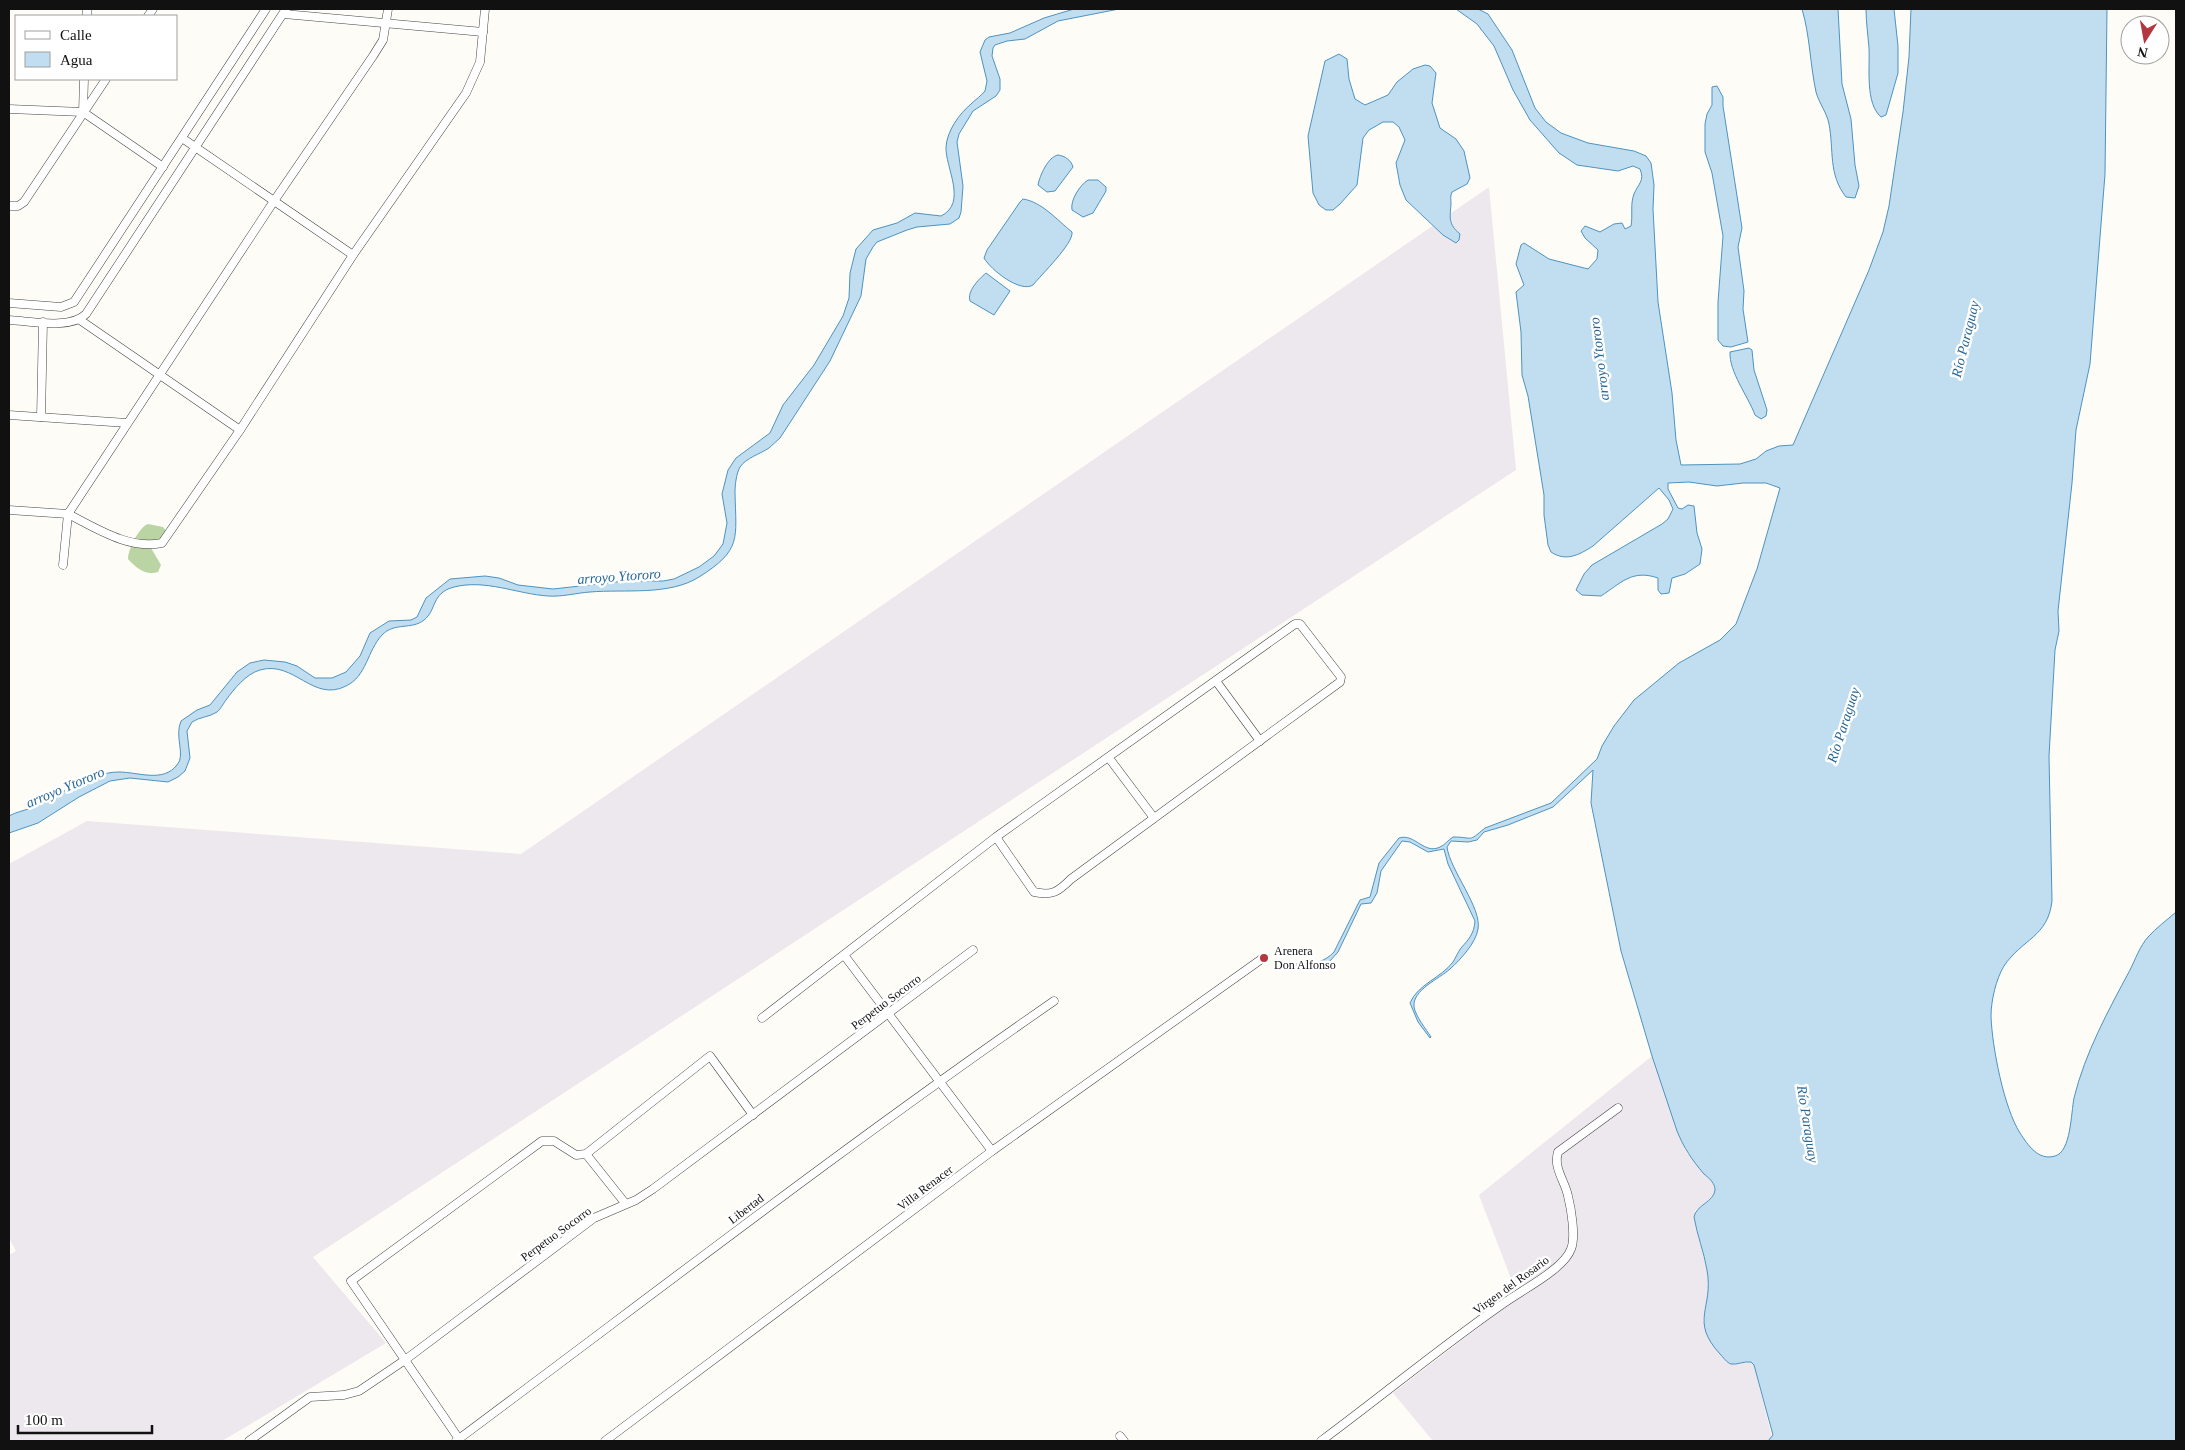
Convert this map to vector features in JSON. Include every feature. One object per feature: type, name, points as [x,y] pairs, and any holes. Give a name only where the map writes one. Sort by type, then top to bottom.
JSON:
[{"type":"street","points":[[9,303],[65,306],[74,302],[266,9]]},
{"type":"street","points":[[63,565],[68,514],[274,201],[373,56],[383,40],[388,9]]},
{"type":"street","points":[[9,510],[68,514],[108,534],[133,543],[149,546],[162,543],[240,430],[353,255],[466,93],[480,62],[485,9]]},
{"type":"street","points":[[9,320],[68,323],[83,317],[285,12],[484,32]]},
{"type":"street","points":[[83,112],[84,80]]},
{"type":"street","points":[[9,206],[18,206],[24,202],[105,80]]},
{"type":"street","points":[[9,109],[83,112],[163,167]]},
{"type":"street","points":[[182,138],[353,255]]},
{"type":"street","points":[[74,302],[83,317],[240,430]]},
{"type":"street","points":[[65,306],[68,323]]},
{"type":"street","points":[[41,417],[43,322]]},
{"type":"street","points":[[9,415],[127,423]]},
{"type":"street","points":[[762,1018],[996,837],[1298,623],[1341,678],[1340,682],[1071,879],[1062,888],[1048,895],[1034,892],[996,837]]},
{"type":"street","points":[[1216,681],[1260,741]]},
{"type":"street","points":[[1110,758],[1154,818]]},
{"type":"street","name":"Perpetuo Socorro","points":[[249,1441],[310,1397],[344,1395],[359,1391],[405,1360],[594,1218],[625,1203],[636,1200],[653,1189],[974,950]]},
{"type":"street","points":[[844,954],[992,1151]]},
{"type":"street","name":"Villa Renacer","points":[[605,1441],[992,1151],[1263,958]]},
{"type":"street","name":"Libertad","points":[[458,1440],[741,1226],[939,1080],[1054,1001]]},
{"type":"street","points":[[458,1440],[351,1281],[542,1141],[554,1141],[576,1155],[586,1154],[710,1056],[753,1115]]},
{"type":"street","name":"Virgen del Rosario","points":[[1322,1441],[1568,1256],[1572,1246],[1572,1222],[1568,1195],[1559,1174],[1556,1159],[1558,1152],[1618,1108]]},
{"type":"street","points":[[586,1154],[625,1203]]},
{"type":"shaded area","points":[[1489,187],[1516,470],[313,1257],[386,1343],[222,1441],[9,1441],[9,1255],[16,1251],[9,1238],[9,864],[87,821],[521,854]]},
{"type":"shaded area","points":[[1652,1056],[1677,1131],[1687,1153],[1712,1182],[1715,1190],[1712,1197],[1695,1211],[1695,1225],[1707,1270],[1709,1290],[1703,1321],[1733,1364],[1751,1362],[1754,1365],[1772,1438],[1768,1441],[1433,1441],[1393,1393],[1518,1297],[1479,1195]]},
{"type":"green space","points":[[148,524],[163,527],[171,537],[164,546],[151,548],[161,565],[158,572],[154,573],[145,572],[128,559],[135,539],[141,529]]},
{"type":"water","points":[[1074,9],[1119,9],[1058,21],[1025,39],[1007,41],[995,45],[993,48],[992,56],[1000,79],[1000,90],[996,96],[973,111],[959,134],[957,142],[963,186],[959,218],[950,224],[917,227],[907,230],[877,242],[873,247],[866,259],[861,296],[830,361],[780,438],[769,448],[749,459],[740,467],[735,487],[736,522],[734,542],[730,551],[713,568],[687,583],[661,589],[590,592],[553,596],[536,595],[490,586],[466,585],[454,587],[441,593],[424,620],[414,625],[397,627],[382,635],[373,648],[363,670],[353,682],[346,686],[334,690],[323,689],[283,671],[272,669],[255,672],[245,678],[217,712],[192,722],[187,731],[190,758],[185,771],[178,777],[168,782],[130,778],[110,781],[79,797],[38,823],[9,833],[9,816],[31,808],[85,780],[108,773],[158,775],[165,774],[171,770],[179,761],[179,727],[181,721],[197,710],[210,705],[237,672],[250,663],[264,660],[285,662],[297,666],[315,678],[332,678],[346,672],[360,656],[370,633],[389,621],[411,620],[417,617],[426,598],[450,579],[485,576],[499,578],[518,585],[553,589],[625,581],[663,581],[674,579],[699,567],[714,556],[723,544],[727,523],[722,494],[728,470],[736,458],[770,433],[783,405],[814,365],[843,316],[849,298],[850,273],[856,249],[873,230],[897,223],[915,213],[941,216],[949,210],[953,203],[954,194],[947,155],[947,141],[951,129],[958,118],[985,91],[987,81],[980,52],[985,40],[989,37],[1010,33],[1044,18]]},
{"type":"water","points":[[1456,9],[1478,9],[1488,14],[1512,50],[1535,108],[1546,122],[1561,133],[1588,143],[1634,151],[1646,156],[1651,163],[1654,185],[1653,209],[1658,302],[1681,465],[1740,464],[1756,459],[1766,451],[1779,446],[1793,445],[1869,270],[1883,232],[1889,206],[1903,112],[1909,57],[1911,9],[2107,9],[2105,174],[2090,364],[2076,430],[2058,611],[2059,631],[2055,650],[2049,756],[2052,901],[2050,913],[2040,930],[2011,957],[2001,971],[1994,990],[1991,1016],[2000,1077],[2014,1122],[2023,1138],[2034,1151],[2043,1156],[2055,1156],[2060,1153],[2067,1140],[2074,1098],[2084,1065],[2106,1017],[2145,941],[2154,930],[2176,912],[2176,1441],[1768,1441],[1773,1435],[1754,1365],[1751,1362],[1731,1364],[1728,1362],[1711,1342],[1706,1332],[1704,1323],[1708,1295],[1707,1270],[1694,1217],[1698,1209],[1712,1198],[1715,1187],[1692,1159],[1677,1131],[1652,1056],[1621,951],[1591,803],[1593,770],[1553,807],[1508,825],[1484,832],[1477,840],[1468,842],[1451,841],[1447,847],[1449,856],[1471,900],[1478,920],[1478,929],[1474,940],[1463,956],[1450,969],[1427,985],[1417,995],[1415,1011],[1430,1038],[1418,1022],[1410,1003],[1418,991],[1453,962],[1471,936],[1475,921],[1448,864],[1444,849],[1428,852],[1410,842],[1402,841],[1381,871],[1377,893],[1371,903],[1361,904],[1338,952],[1329,962],[1300,966],[1286,963],[1312,964],[1322,961],[1334,952],[1360,900],[1370,897],[1379,863],[1399,838],[1410,838],[1434,849],[1442,846],[1453,837],[1473,837],[1485,828],[1551,803],[1597,759],[1602,746],[1614,726],[1634,700],[1679,663],[1720,640],[1736,624],[1757,569],[1780,488],[1766,483],[1717,486],[1689,482],[1668,483],[1668,489],[1678,508],[1682,509],[1688,505],[1694,506],[1697,533],[1702,549],[1700,564],[1685,574],[1672,578],[1669,593],[1661,594],[1658,590],[1658,578],[1641,575],[1621,582],[1601,596],[1582,595],[1576,590],[1584,574],[1592,565],[1662,524],[1668,519],[1673,509],[1669,500],[1659,488],[1588,549],[1567,557],[1551,552],[1548,545],[1544,515],[1544,495],[1528,396],[1522,375],[1521,332],[1516,292],[1524,285],[1516,264],[1521,245],[1524,243],[1549,259],[1588,269],[1597,259],[1598,250],[1585,238],[1581,231],[1585,226],[1600,232],[1614,224],[1622,223],[1625,229],[1631,226],[1633,198],[1642,177],[1640,169],[1633,166],[1618,171],[1577,165],[1559,153],[1530,120],[1513,90],[1494,46],[1477,24]]},
{"type":"water","points":[[1802,9],[1838,9],[1842,84],[1851,119],[1859,186],[1855,198],[1846,197],[1836,180],[1829,124],[1816,92],[1807,29]]},
{"type":"water","points":[[1866,9],[1894,9],[1898,46],[1898,73],[1886,115],[1881,117],[1876,111],[1870,94]]},
{"type":"water","points":[[1339,54],[1347,59],[1349,79],[1355,99],[1365,105],[1388,95],[1397,82],[1413,69],[1425,65],[1430,66],[1436,73],[1432,103],[1440,128],[1456,139],[1464,151],[1470,178],[1467,184],[1452,192],[1451,195],[1451,220],[1453,227],[1460,234],[1459,240],[1456,243],[1443,235],[1406,200],[1400,185],[1396,163],[1405,140],[1399,127],[1393,122],[1383,122],[1369,130],[1363,138],[1357,185],[1333,210],[1326,210],[1319,205],[1313,193],[1308,136],[1325,61]]},
{"type":"water","points":[[1717,86],[1723,97],[1742,228],[1738,247],[1744,291],[1743,309],[1748,342],[1731,347],[1723,346],[1718,340],[1718,302],[1723,236],[1712,173],[1705,152],[1705,124],[1707,114],[1712,105],[1712,87]]},
{"type":"water","points":[[1058,155],[1071,162],[1073,167],[1055,191],[1047,192],[1038,185],[1039,181],[1048,163],[1054,156]]},
{"type":"water","points":[[1088,180],[1098,180],[1106,187],[1106,191],[1093,213],[1083,217],[1072,210],[1072,206],[1076,193]]},
{"type":"water","points":[[1023,199],[1043,208],[1072,232],[1068,244],[1056,259],[1033,285],[1027,287],[1006,279],[984,258],[987,250]]},
{"type":"water","points":[[986,273],[1010,291],[994,315],[970,301],[969,297],[977,282]]},
{"type":"water","points":[[1749,348],[1752,350],[1754,370],[1767,410],[1766,416],[1761,419],[1755,415],[1730,360],[1730,352]]},
{"type":"place","name":"Arenera Don Alfonso","points":[[1264,958]]},
{"type":"water label","name":"Río Paraguay","points":[[1965,339]]},
{"type":"water label","name":"arroyo Ytororo","points":[[1599,359]]},
{"type":"water label","name":"arroyo Ytororo","points":[[619,576]]},
{"type":"water label","name":"Río Paraguay","points":[[1843,725]]},
{"type":"water label","name":"arroyo Ytororo","points":[[65,787]]},
{"type":"water label","name":"Río Paraguay","points":[[1808,1124]]}]
